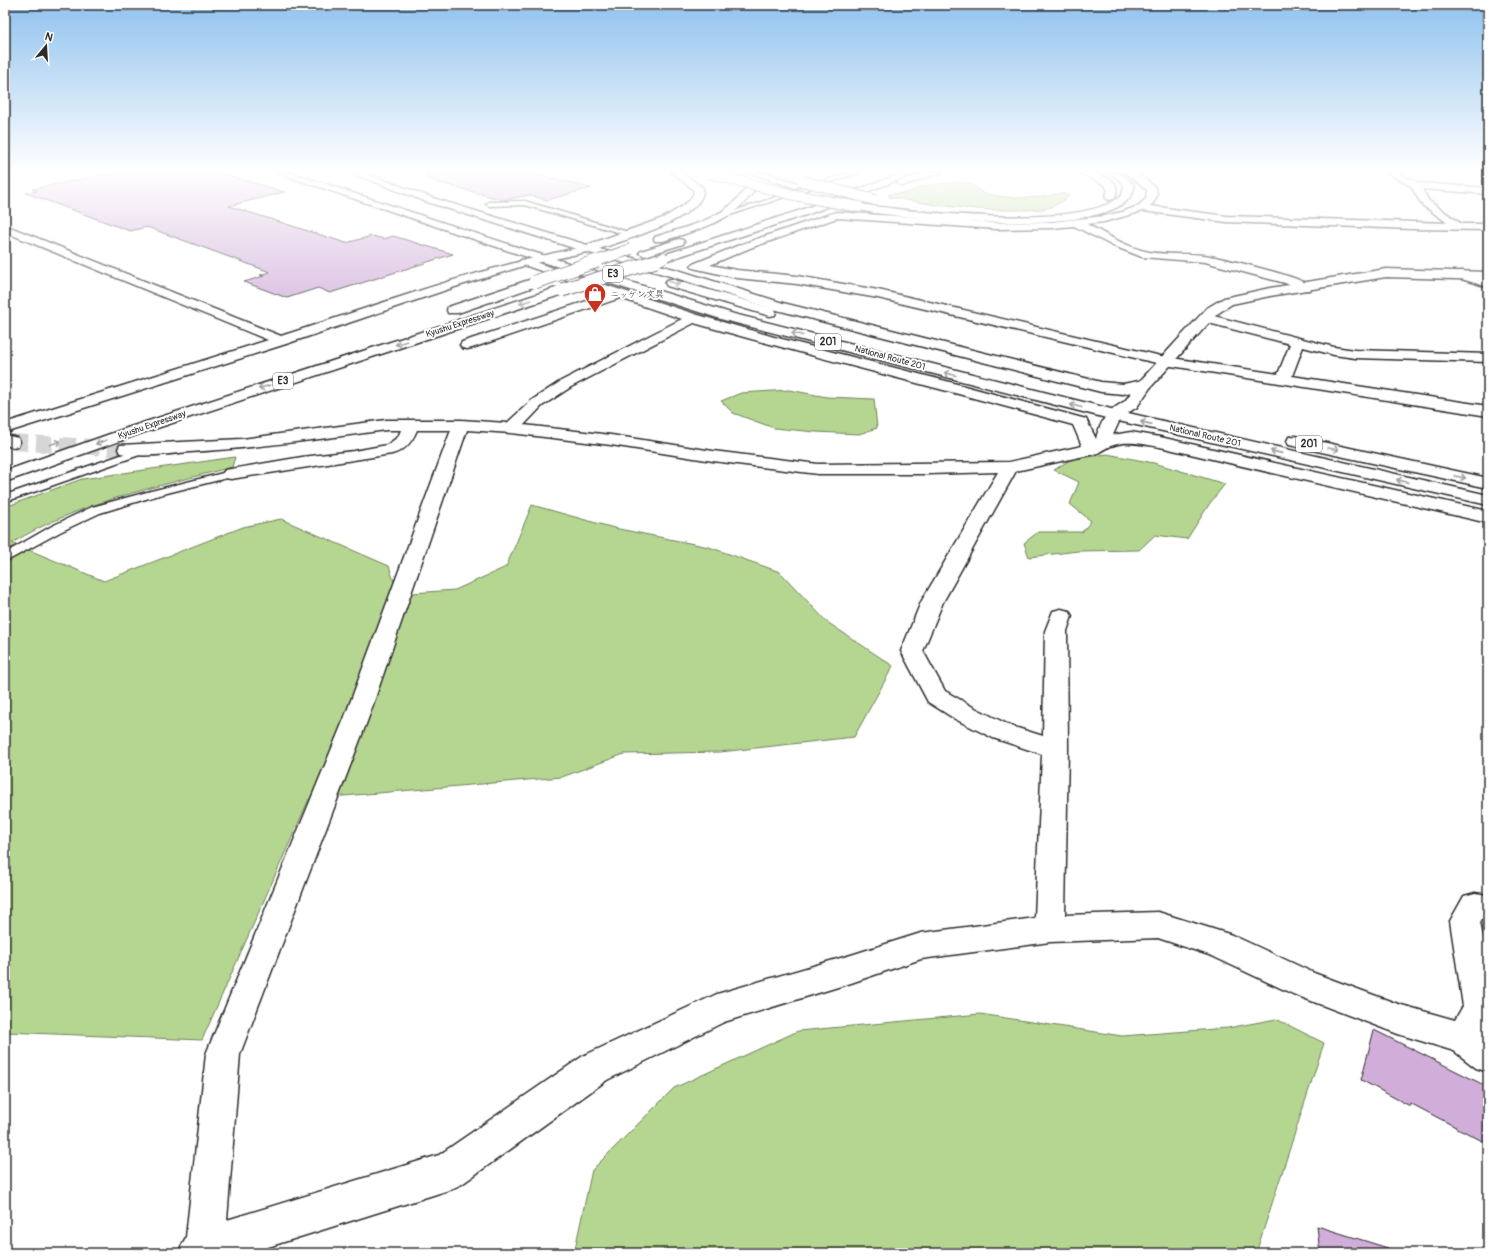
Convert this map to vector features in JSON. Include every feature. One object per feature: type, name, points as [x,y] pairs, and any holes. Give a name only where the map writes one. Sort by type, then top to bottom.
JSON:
[{"type":"main road","points":[[12,231],[79,256],[281,341]]},
{"type":"main road","name":"National Route 201","points":[[458,231],[729,316],[1114,415],[1488,500]]},
{"type":"main road","name":"National Route 201","points":[[500,231],[750,306],[968,364],[1130,404],[1488,483]]},
{"type":"main road","points":[[528,231],[587,249],[674,273],[778,306],[1101,387],[1123,389],[1144,385]]},
{"type":"main road","points":[[7,437],[423,293],[525,262],[587,249],[639,231]]},
{"type":"main road","points":[[439,315],[539,283],[683,231]]},
{"type":"main road","name":"Kyushu Expressway","points":[[358,342],[539,283],[646,253],[714,231]]},
{"type":"main road","name":"Kyushu Expressway","points":[[5,476],[155,424],[562,290],[748,231]]},
{"type":"main road","points":[[674,273],[698,266],[746,246],[790,231]]},
{"type":"main road","points":[[1092,231],[1115,243],[1146,255],[1205,259],[1223,262],[1289,280],[1306,287]]},
{"type":"main road","points":[[525,262],[693,318],[769,340],[941,384],[1080,422],[1098,445]]},
{"type":"main road","points":[[698,266],[737,274],[797,280],[872,293],[1165,361],[1488,411]]},
{"type":"main road","points":[[1098,445],[1114,415],[1130,404],[1165,361],[1212,312],[1228,301],[1348,278],[1386,273],[1408,272],[1488,276]]},
{"type":"main road","points":[[1462,275],[1488,283]]},
{"type":"main road","points":[[467,345],[618,294]]},
{"type":"main road","points":[[511,428],[537,402],[566,384],[693,318]]},
{"type":"main road","points":[[1206,318],[1334,351],[1355,354],[1488,358]]},
{"type":"main road","points":[[1283,379],[1298,342]]},
{"type":"main road","points":[[231,474],[392,449],[405,440],[411,425]]},
{"type":"main road","points":[[461,425],[356,719],[223,1054],[201,1250],[449,1171],[595,1068],[716,1009],[851,969],[921,946],[1050,929],[1158,925],[1221,945],[1304,984],[1476,1047],[1480,1008],[1465,921],[1475,905],[1488,908]]},
{"type":"main road","points":[[126,449],[144,450],[242,444],[386,426],[461,425],[511,428],[611,440],[713,456],[818,469],[928,469],[991,466],[1009,467],[1131,437],[1160,442],[1488,517]]},
{"type":"main road","points":[[1009,467],[932,602],[912,652],[936,696],[964,713],[1002,732],[1055,749]]},
{"type":"main road","points":[[1050,929],[1055,749],[1056,631],[1061,616]]},
{"type":"lane","points":[[618,231],[629,234]]},
{"type":"lane","points":[[5,499],[144,450]]},
{"type":"lane","points":[[5,558],[56,529],[96,510],[155,493],[231,474]]},
{"type":"green space","points":[[789,390],[827,397],[874,399],[877,428],[859,434],[774,428],[733,413],[721,401],[741,393]]},
{"type":"green space","points":[[1107,454],[1154,463],[1225,484],[1210,503],[1187,539],[1155,535],[1139,550],[1078,551],[1029,557],[1024,543],[1038,532],[1082,532],[1091,521],[1070,504],[1079,482],[1054,470],[1070,460]]},
{"type":"green space","points":[[235,457],[232,467],[147,489],[91,506],[37,529],[12,543],[104,581],[243,527],[281,519],[389,566],[398,594],[455,590],[506,567],[532,505],[614,528],[709,547],[780,572],[827,622],[893,666],[854,737],[720,752],[624,754],[562,777],[309,799],[202,1040],[5,1032],[5,507],[82,479]]},
{"type":"green space","points":[[980,1014],[1122,1036],[1228,1028],[1276,1019],[1324,1043],[1256,1253],[574,1253],[592,1170],[674,1088],[798,1031]]},
{"type":"building","points":[[157,231],[307,231],[346,243],[372,236],[384,239],[393,236],[453,254],[330,293],[318,288],[287,298],[244,282],[264,276],[260,275],[270,272]]},
{"type":"building","points":[[1374,1030],[1488,1087],[1488,1144],[1410,1103],[1410,1106],[1361,1080]]},
{"type":"building","points":[[1317,1226],[1388,1248],[1387,1253],[1320,1253]]},
{"type":"tunnel","points":[[12,442],[126,449]]},
{"type":"place","name":"ニッケン文具","points":[[595,314]]}]
